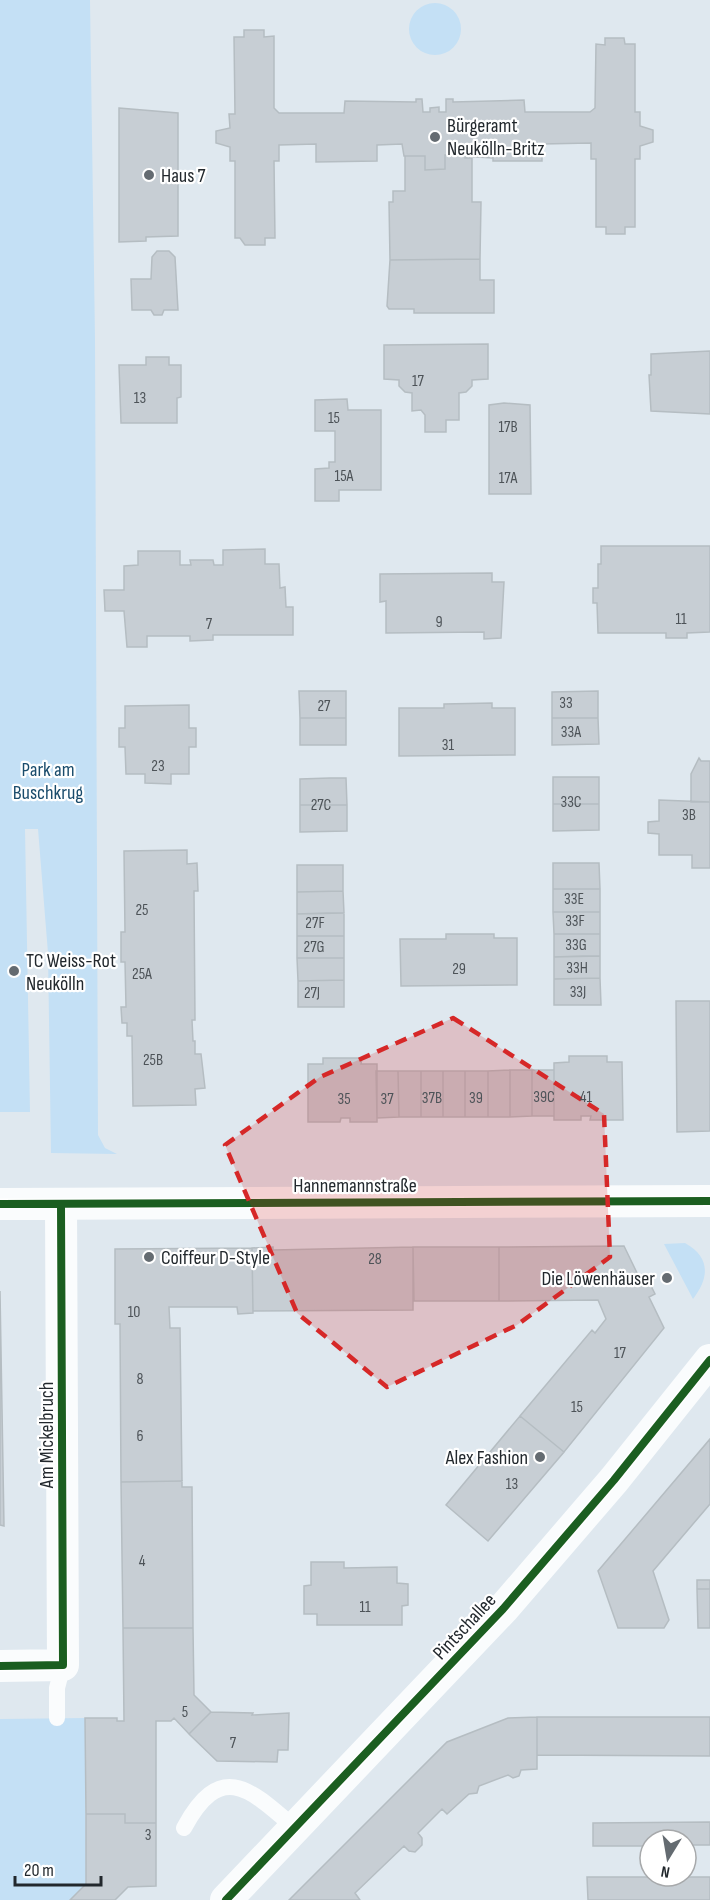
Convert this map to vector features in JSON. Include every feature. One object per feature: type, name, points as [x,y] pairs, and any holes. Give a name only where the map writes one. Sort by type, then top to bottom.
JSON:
[{"type":"street","name":"Hannemannstraße","points":[[0,1204],[709,1202]]},
{"type":"street","name":"Am Mickelbruch","points":[[61,1204],[63,1665]]},
{"type":"street","name":"Pintschallee","points":[[226,1900],[503,1609],[614,1480],[710,1360]]},
{"type":"street","points":[[0,1666],[63,1665]]},
{"type":"lane","points":[[57,1718],[57,1688],[63,1665]]},
{"type":"lane","points":[[184,1828],[204,1799],[213,1791],[227,1788],[242,1788],[256,1794],[295,1828]]},
{"type":"highlighted area","points":[[453,1018],[604,1114],[610,1257],[517,1325],[387,1387],[297,1313],[225,1145],[320,1077]]},
{"type":"green space","name":"Park am Buschkrug","points":[[0,0],[90,0],[95,339],[98,1135],[105,1148],[117,1154],[51,1153],[48,953],[38,829],[25,829],[30,1112],[0,1112]]},
{"type":"green space","points":[[435,3],[449,7],[457,15],[461,29],[457,43],[449,51],[435,55],[421,51],[413,43],[409,29],[413,15],[421,7]]},
{"type":"green space","points":[[685,1243],[699,1255],[705,1268],[699,1291],[693,1299],[664,1244]]},
{"type":"green space","points":[[85,1718],[86,1884],[70,1900],[0,1900],[0,1719]]},
{"type":"building","name":"Bürgeramt Neukölln-Britz","points":[[244,30],[264,30],[264,37],[274,36],[274,108],[279,113],[344,113],[345,101],[416,102],[416,99],[422,99],[423,112],[430,112],[430,108],[439,107],[439,112],[446,112],[446,99],[453,99],[453,102],[524,100],[525,112],[590,112],[595,108],[596,44],[605,45],[605,38],[624,38],[625,44],[635,44],[635,112],[640,112],[640,126],[653,130],[653,142],[640,146],[640,159],[635,159],[635,227],[625,227],[625,234],[606,234],[606,227],[596,227],[596,159],[591,159],[591,143],[542,144],[542,161],[493,161],[493,158],[445,155],[445,169],[425,170],[425,156],[404,156],[402,144],[377,145],[377,161],[316,162],[316,144],[279,145],[279,161],[274,161],[275,238],[265,238],[265,245],[245,245],[240,238],[235,238],[235,161],[230,161],[230,147],[216,143],[216,131],[230,128],[229,114],[235,114],[234,37],[244,37]]},
{"type":"building","name":"Haus 7","points":[[119,108],[178,113],[178,236],[146,237],[146,241],[119,242]]},
{"type":"building","points":[[445,155],[465,155],[465,158],[472,158],[472,202],[481,202],[480,259],[390,260],[389,202],[393,202],[393,191],[405,191],[405,156],[425,156],[425,170],[445,169]]},
{"type":"building","points":[[157,251],[169,251],[175,257],[178,310],[164,310],[162,315],[154,315],[151,310],[132,310],[131,279],[151,279],[152,257]]},
{"type":"building","points":[[480,259],[480,280],[494,280],[494,313],[414,313],[414,309],[389,309],[387,306],[390,260]]},
{"type":"building","points":[[488,344],[488,379],[472,380],[472,386],[466,392],[459,393],[459,420],[446,420],[446,432],[425,432],[425,415],[421,410],[412,411],[412,393],[405,392],[399,386],[399,380],[384,379],[384,345]]},
{"type":"building","points":[[710,351],[710,414],[651,411],[649,375],[651,375],[651,354]]},
{"type":"building","points":[[146,357],[169,357],[169,365],[181,365],[181,397],[177,398],[177,423],[121,423],[119,365],[146,365]]},
{"type":"building","points":[[347,399],[348,410],[381,410],[381,490],[339,490],[339,501],[315,501],[315,469],[329,468],[329,462],[335,462],[335,431],[315,431],[315,400]]},
{"type":"building","points":[[504,403],[530,405],[531,494],[489,494],[489,405]]},
{"type":"building","points":[[601,546],[710,546],[710,632],[687,633],[687,638],[666,638],[666,633],[598,633],[597,603],[593,603],[593,588],[598,588]]},
{"type":"building","points":[[265,549],[265,564],[279,564],[280,588],[285,587],[286,607],[293,607],[293,635],[213,635],[213,640],[190,641],[190,636],[147,636],[147,647],[127,647],[124,611],[105,611],[104,590],[124,590],[124,566],[138,565],[138,551],[180,551],[180,565],[191,565],[190,560],[213,560],[214,565],[223,565],[223,550]]},
{"type":"building","points":[[492,573],[492,582],[504,582],[501,638],[484,639],[484,632],[386,633],[386,601],[380,602],[380,574]]},
{"type":"building","points":[[299,691],[346,691],[346,718],[300,718]]},
{"type":"building","points":[[598,691],[598,718],[552,718],[552,692]]},
{"type":"building","points":[[492,703],[492,708],[515,708],[515,755],[399,756],[399,708],[444,708],[444,704]]},
{"type":"building","points":[[189,705],[189,728],[196,728],[196,747],[189,747],[189,774],[171,774],[171,784],[145,783],[145,774],[126,774],[125,747],[119,747],[119,728],[125,728],[125,706]]},
{"type":"building","points":[[300,718],[346,718],[346,745],[300,745]]},
{"type":"building","points":[[552,718],[598,718],[599,744],[552,745]]},
{"type":"building","points":[[699,758],[701,761],[710,761],[710,802],[691,802],[691,774]]},
{"type":"building","points":[[553,777],[599,777],[599,804],[553,804]]},
{"type":"building","points":[[346,778],[347,805],[300,805],[300,779]]},
{"type":"building","points":[[659,800],[710,802],[710,868],[692,868],[692,855],[659,855],[659,834],[648,833],[648,822],[659,821]]},
{"type":"building","points":[[553,804],[599,804],[599,830],[553,831]]},
{"type":"building","points":[[300,805],[347,805],[347,831],[300,832]]},
{"type":"building","points":[[187,850],[187,864],[197,863],[198,891],[194,891],[195,1020],[192,1020],[195,1054],[201,1054],[205,1088],[195,1089],[196,1105],[133,1106],[132,1036],[127,1036],[127,1023],[122,1023],[121,1007],[126,1007],[125,962],[121,962],[121,932],[125,932],[124,851]]},
{"type":"building","points":[[553,863],[599,863],[600,889],[553,889]]},
{"type":"building","points":[[297,865],[343,865],[343,891],[297,892]]},
{"type":"building","points":[[553,889],[600,889],[600,912],[553,912]]},
{"type":"building","points":[[343,891],[344,913],[297,914],[297,892]]},
{"type":"building","points":[[553,912],[600,912],[600,934],[554,934]]},
{"type":"building","points":[[344,913],[344,936],[297,936],[297,914]]},
{"type":"building","points":[[446,934],[494,934],[494,938],[517,938],[517,985],[401,986],[400,939],[446,939]]},
{"type":"building","points":[[554,934],[600,934],[600,956],[554,957]]},
{"type":"building","points":[[297,936],[344,936],[344,958],[297,958]]},
{"type":"building","points":[[600,956],[600,978],[554,979],[554,957]]},
{"type":"building","points":[[297,958],[344,958],[344,980],[298,981]]},
{"type":"building","points":[[600,978],[601,1005],[554,1005],[554,979]]},
{"type":"building","points":[[344,980],[344,1007],[298,1007],[298,981]]},
{"type":"building","points":[[676,1001],[710,1001],[710,1131],[677,1132]]},
{"type":"building","points":[[569,1056],[607,1056],[607,1062],[622,1062],[623,1120],[590,1120],[591,1116],[581,1116],[581,1120],[554,1120],[554,1063],[569,1062]]},
{"type":"building","points":[[323,1058],[362,1058],[361,1064],[377,1064],[377,1122],[350,1122],[350,1118],[341,1118],[340,1122],[308,1122],[308,1064],[323,1064]]},
{"type":"building","points":[[510,1070],[510,1117],[488,1117],[488,1071]]},
{"type":"building","points":[[510,1070],[532,1070],[532,1116],[510,1117]]},
{"type":"building","points":[[532,1070],[554,1070],[554,1116],[532,1116]]},
{"type":"building","points":[[376,1071],[398,1071],[399,1117],[377,1118]]},
{"type":"building","points":[[398,1071],[421,1071],[421,1117],[399,1117]]},
{"type":"building","points":[[421,1071],[443,1071],[443,1117],[421,1117]]},
{"type":"building","points":[[443,1071],[465,1071],[465,1117],[443,1117]]},
{"type":"building","points":[[465,1071],[488,1071],[488,1117],[465,1117]]},
{"type":"building","points":[[624,1246],[639,1277],[645,1274],[655,1294],[649,1297],[664,1328],[564,1452],[520,1416],[592,1330],[595,1333],[606,1319],[598,1300],[499,1301],[499,1247]]},
{"type":"building","points":[[273,1247],[273,1250],[413,1247],[413,1310],[253,1311],[252,1248]]},
{"type":"building","points":[[413,1247],[499,1247],[499,1301],[414,1301]]},
{"type":"building","points":[[252,1248],[253,1313],[238,1314],[237,1307],[169,1307],[170,1328],[180,1328],[182,1481],[121,1482],[120,1324],[115,1324],[115,1249]]},
{"type":"building","points":[[0,1291],[4,1526],[0,1525]]},
{"type":"building","points":[[520,1416],[564,1452],[488,1541],[446,1505]]},
{"type":"building","points":[[710,1439],[710,1504],[653,1571],[669,1620],[664,1628],[618,1628],[598,1571]]},
{"type":"building","points":[[182,1481],[182,1487],[192,1487],[193,1628],[123,1628],[121,1482]]},
{"type":"building","points":[[311,1562],[344,1562],[344,1568],[397,1567],[397,1583],[408,1584],[408,1605],[402,1606],[402,1625],[317,1625],[317,1614],[304,1614],[304,1586],[311,1585]]},
{"type":"building","points":[[697,1580],[710,1580],[710,1589],[697,1589]]},
{"type":"building","points":[[697,1589],[710,1589],[710,1628],[698,1628]]},
{"type":"building","points":[[123,1628],[193,1628],[194,1695],[211,1712],[189,1734],[174,1718],[171,1721],[156,1721],[156,1823],[125,1823],[125,1814],[86,1814],[85,1718],[117,1718],[117,1721],[124,1721]]},
{"type":"building","points":[[211,1712],[253,1713],[252,1715],[289,1713],[288,1750],[278,1750],[277,1762],[217,1761],[189,1734]]},
{"type":"building","points":[[537,1717],[537,1769],[521,1770],[519,1776],[513,1778],[508,1775],[479,1786],[477,1793],[469,1794],[447,1814],[442,1809],[418,1833],[422,1838],[422,1845],[415,1852],[409,1851],[404,1846],[355,1893],[360,1900],[289,1900],[447,1742],[508,1718]]},
{"type":"building","points":[[537,1717],[710,1717],[710,1756],[537,1755]]},
{"type":"building","points":[[86,1814],[125,1814],[125,1823],[156,1823],[156,1886],[128,1887],[115,1900],[70,1900],[86,1884]]},
{"type":"building","points":[[710,1822],[710,1845],[698,1845],[698,1828],[638,1828],[638,1846],[593,1846],[593,1823]]},
{"type":"building","points":[[587,1877],[638,1877],[638,1888],[698,1888],[698,1877],[710,1877],[710,1900],[588,1900]]},
{"type":"cycle path","points":[[0,1204],[710,1201]]},
{"type":"cycle path","points":[[0,1666],[63,1665],[61,1204]]},
{"type":"cycle path","points":[[226,1900],[503,1609],[614,1480],[710,1360]]},
{"type":"place","name":"Bürgeramt Neukölln-Britz","points":[[435,137]]},
{"type":"place","name":"Haus 7","points":[[149,175]]},
{"type":"place","name":"TC Weiss-Rot Neukölln","points":[[14,971]]},
{"type":"place","name":"Coiffeur D-Style","points":[[149,1257]]},
{"type":"place","name":"Die Löwenhäuser","points":[[667,1278]]},
{"type":"place","name":"Alex Fashion","points":[[540,1457]]}]
